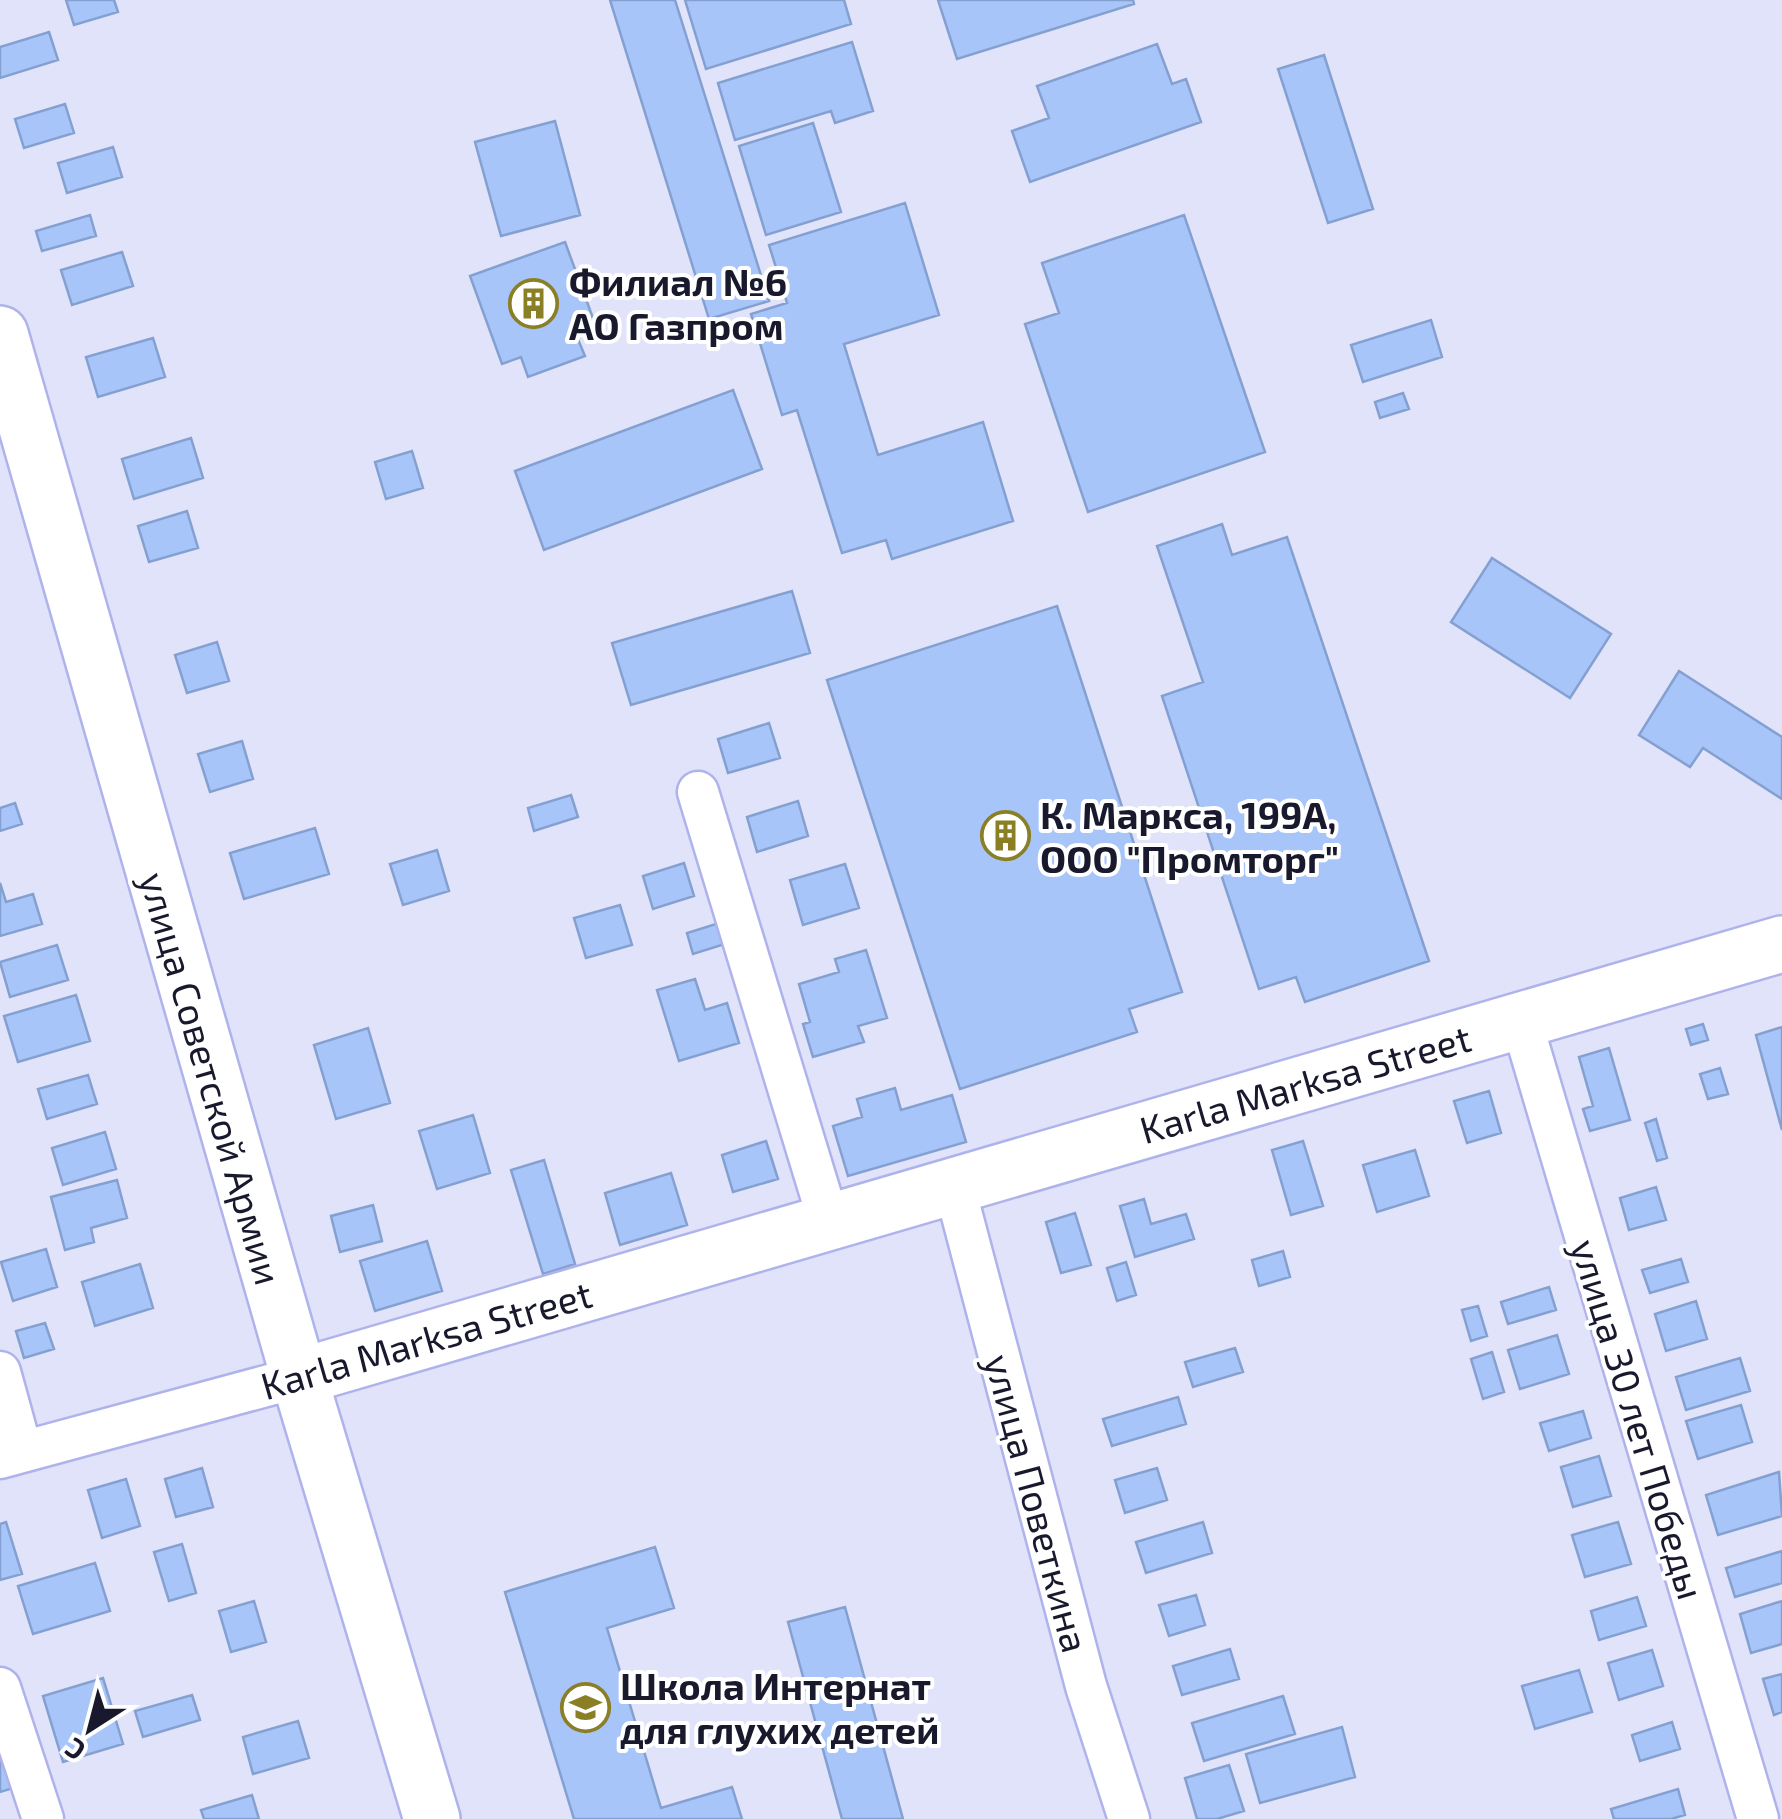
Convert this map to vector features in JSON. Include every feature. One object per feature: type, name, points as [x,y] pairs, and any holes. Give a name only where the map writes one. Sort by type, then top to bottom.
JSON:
[{"type":"street","name":"улица Советской Армии","points":[[0,334],[299,1378],[432,1819]]},
{"type":"street","points":[[698,792],[829,1222]]},
{"type":"street","name":"Karla Marksa Street","points":[[0,1372],[11,1455],[299,1378],[1782,944]]},
{"type":"street","name":"улица 30 лет Победы","points":[[1521,1020],[1758,1819]]},
{"type":"street","name":"улица Поветкина","points":[[954,1185],[1086,1686],[1129,1819]]},
{"type":"street","points":[[0,1688],[43,1819]]},
{"type":"building","points":[[66,0],[114,0],[118,12],[74,25]]},
{"type":"building","points":[[610,0],[675,0],[769,301],[709,319]]},
{"type":"building","points":[[685,0],[844,0],[851,24],[706,69]]},
{"type":"building","points":[[938,0],[1133,0],[1134,4],[957,59]]},
{"type":"building","points":[[49,32],[58,60],[0,78],[0,47]]},
{"type":"building","points":[[852,42],[873,111],[835,123],[831,111],[735,140],[718,83]]},
{"type":"building","points":[[1157,44],[1172,84],[1186,79],[1201,122],[1030,182],[1012,131],[1049,118],[1037,86]]},
{"type":"building","points":[[1324,55],[1373,209],[1328,223],[1278,69]]},
{"type":"building","points":[[65,104],[74,133],[24,148],[15,119]]},
{"type":"building","points":[[555,121],[580,215],[501,236],[475,142]]},
{"type":"building","points":[[813,123],[841,212],[766,235],[739,146]]},
{"type":"building","points":[[113,147],[122,177],[67,193],[58,163]]},
{"type":"building","points":[[905,203],[939,315],[844,344],[878,455],[983,422],[1013,521],[892,559],[886,540],[842,553],[797,410],[782,415],[751,314],[787,303],[769,245]]},
{"type":"building","points":[[90,215],[96,236],[42,251],[36,231]]},
{"type":"building","points":[[1184,215],[1265,452],[1088,512],[1025,324],[1059,313],[1042,263]]},
{"type":"building","name":"Филиал №6 АО Газпром","points":[[565,242],[597,329],[577,337],[585,356],[528,377],[521,357],[502,364],[470,276]]},
{"type":"building","points":[[122,252],[133,286],[72,305],[61,270]]},
{"type":"building","points":[[1431,320],[1442,357],[1363,382],[1351,345]]},
{"type":"building","points":[[153,338],[165,377],[98,397],[86,357]]},
{"type":"building","points":[[733,390],[762,469],[544,550],[515,471]]},
{"type":"building","points":[[1403,393],[1409,409],[1380,418],[1375,402]]},
{"type":"building","points":[[191,438],[203,478],[134,499],[122,459]]},
{"type":"building","points":[[412,451],[423,488],[386,499],[375,462]]},
{"type":"building","points":[[187,511],[198,548],[149,562],[138,526]]},
{"type":"building","points":[[1222,524],[1232,555],[1287,537],[1429,961],[1305,1002],[1296,977],[1259,989],[1162,696],[1203,682],[1157,546]]},
{"type":"building","points":[[1492,558],[1611,634],[1570,698],[1451,622]]},
{"type":"building","points":[[792,591],[810,653],[631,705],[612,643]]},
{"type":"building","name":"К. Маркса, 199А, ООО \"Промторг\"","points":[[1057,606],[1182,992],[1129,1009],[1137,1032],[960,1089],[827,680]]},
{"type":"building","points":[[217,642],[229,681],[187,693],[175,655]]},
{"type":"building","points":[[1679,671],[1782,737],[1782,799],[1703,748],[1690,767],[1639,735]]},
{"type":"building","points":[[769,723],[780,758],[728,773],[718,739]]},
{"type":"building","points":[[242,741],[253,779],[210,792],[198,754]]},
{"type":"building","points":[[571,795],[578,817],[534,831],[528,808]]},
{"type":"building","points":[[798,801],[808,836],[757,852],[747,817]]},
{"type":"building","points":[[15,803],[22,824],[0,831],[0,808]]},
{"type":"building","points":[[315,828],[329,874],[244,899],[230,853]]},
{"type":"building","points":[[437,850],[449,891],[403,905],[390,864]]},
{"type":"building","points":[[684,863],[694,896],[653,909],[643,876]]},
{"type":"building","points":[[845,864],[859,908],[803,925],[790,880]]},
{"type":"building","points":[[0,883],[6,902],[33,894],[42,924],[0,936]]},
{"type":"building","points":[[620,905],[632,945],[586,958],[574,918]]},
{"type":"building","points":[[719,923],[725,944],[693,954],[687,933]]},
{"type":"building","points":[[57,945],[68,980],[10,997],[0,962]]},
{"type":"building","points":[[866,950],[887,1018],[858,1026],[864,1042],[813,1057],[803,1024],[810,1022],[799,984],[839,972],[835,959]]},
{"type":"building","points":[[695,979],[705,1010],[727,1003],[739,1043],[679,1061],[657,990]]},
{"type":"building","points":[[76,995],[90,1041],[18,1062],[4,1016]]},
{"type":"building","points":[[1703,1024],[1708,1040],[1691,1045],[1686,1029]]},
{"type":"building","points":[[1782,1027],[1782,1130],[1756,1035]]},
{"type":"building","points":[[368,1028],[390,1103],[336,1119],[314,1045]]},
{"type":"building","points":[[1609,1048],[1630,1120],[1590,1131],[1583,1109],[1593,1106],[1579,1057]]},
{"type":"building","points":[[1720,1068],[1728,1094],[1708,1099],[1700,1074]]},
{"type":"building","points":[[88,1075],[97,1104],[47,1119],[38,1089]]},
{"type":"building","points":[[895,1088],[901,1110],[952,1095],[966,1142],[848,1176],[833,1126],[862,1117],[857,1099]]},
{"type":"building","points":[[1489,1091],[1501,1133],[1467,1143],[1454,1101]]},
{"type":"building","points":[[473,1115],[490,1173],[437,1189],[419,1131]]},
{"type":"building","points":[[1656,1119],[1667,1158],[1657,1161],[1645,1123]]},
{"type":"building","points":[[105,1132],[116,1169],[63,1185],[52,1148]]},
{"type":"building","points":[[766,1141],[778,1179],[733,1192],[722,1155]]},
{"type":"building","points":[[1303,1141],[1323,1206],[1291,1215],[1272,1150]]},
{"type":"building","points":[[1415,1150],[1429,1196],[1377,1212],[1363,1165]]},
{"type":"building","points":[[544,1160],[575,1264],[543,1274],[511,1170]]},
{"type":"building","points":[[671,1173],[687,1225],[620,1245],[605,1193]]},
{"type":"building","points":[[117,1180],[127,1218],[91,1228],[94,1242],[65,1250],[51,1197]]},
{"type":"building","points":[[1656,1187],[1666,1220],[1629,1230],[1620,1198]]},
{"type":"building","points":[[1144,1199],[1151,1224],[1186,1214],[1194,1239],[1135,1257],[1120,1206]]},
{"type":"building","points":[[373,1205],[382,1241],[340,1252],[331,1216]]},
{"type":"building","points":[[1075,1213],[1091,1265],[1061,1273],[1046,1222]]},
{"type":"building","points":[[427,1241],[442,1291],[375,1311],[360,1261]]},
{"type":"building","points":[[46,1249],[57,1287],[13,1301],[1,1262]]},
{"type":"building","points":[[1283,1251],[1290,1277],[1259,1286],[1252,1260]]},
{"type":"building","points":[[1681,1259],[1688,1282],[1650,1293],[1642,1270]]},
{"type":"building","points":[[1126,1262],[1136,1295],[1117,1301],[1107,1268]]},
{"type":"building","points":[[140,1264],[153,1308],[95,1326],[82,1282]]},
{"type":"building","points":[[1549,1287],[1556,1310],[1508,1324],[1501,1302]]},
{"type":"building","points":[[1696,1301],[1707,1339],[1666,1351],[1655,1314]]},
{"type":"building","points":[[1478,1306],[1487,1336],[1471,1341],[1462,1310]]},
{"type":"building","points":[[45,1323],[54,1349],[24,1358],[16,1331]]},
{"type":"building","points":[[1557,1335],[1569,1374],[1520,1389],[1508,1350]]},
{"type":"building","points":[[1235,1348],[1243,1372],[1193,1387],[1185,1362]]},
{"type":"building","points":[[1492,1352],[1504,1392],[1483,1399],[1471,1359]]},
{"type":"building","points":[[1740,1358],[1750,1391],[1686,1410],[1676,1377]]},
{"type":"building","points":[[1178,1397],[1186,1424],[1112,1446],[1103,1419]]},
{"type":"building","points":[[1741,1405],[1752,1442],[1698,1459],[1686,1421]]},
{"type":"building","points":[[1583,1411],[1591,1438],[1549,1451],[1540,1423]]},
{"type":"building","points":[[1599,1456],[1611,1496],[1573,1507],[1561,1467]]},
{"type":"building","points":[[202,1468],[213,1507],[176,1517],[165,1479]]},
{"type":"building","points":[[1157,1468],[1167,1500],[1125,1513],[1115,1480]]},
{"type":"building","points":[[1779,1472],[1782,1516],[1718,1535],[1706,1495]]},
{"type":"building","points":[[126,1479],[140,1526],[102,1538],[88,1490]]},
{"type":"building","points":[[6,1522],[22,1574],[0,1580],[0,1524]]},
{"type":"building","points":[[1203,1522],[1212,1553],[1146,1573],[1136,1542]]},
{"type":"building","points":[[1618,1522],[1631,1564],[1585,1577],[1572,1535]]},
{"type":"building","points":[[182,1544],[196,1593],[169,1601],[154,1552]]},
{"type":"building","name":"Школа Интернат для глухих детей","points":[[655,1547],[674,1608],[607,1628],[661,1808],[732,1787],[742,1819],[574,1819],[505,1592]]},
{"type":"building","points":[[1782,1551],[1782,1583],[1735,1597],[1726,1568]]},
{"type":"building","points":[[95,1563],[110,1611],[33,1634],[18,1586]]},
{"type":"building","points":[[1196,1595],[1205,1625],[1169,1636],[1159,1605]]},
{"type":"building","points":[[1637,1597],[1646,1626],[1599,1640],[1591,1611]]},
{"type":"building","points":[[254,1601],[266,1642],[231,1652],[219,1611]]},
{"type":"building","points":[[1782,1601],[1782,1644],[1751,1653],[1740,1614]]},
{"type":"building","points":[[845,1607],[903,1819],[842,1819],[788,1622]]},
{"type":"building","points":[[1230,1649],[1239,1679],[1182,1695],[1173,1666]]},
{"type":"building","points":[[1652,1650],[1663,1686],[1619,1700],[1608,1663]]},
{"type":"building","points":[[1579,1670],[1592,1712],[1535,1729],[1522,1686]]},
{"type":"building","points":[[1782,1674],[1782,1712],[1774,1715],[1763,1679]]},
{"type":"building","points":[[103,1678],[123,1744],[63,1762],[43,1696]]},
{"type":"building","points":[[192,1695],[200,1720],[143,1737],[135,1711]]},
{"type":"building","points":[[1283,1696],[1295,1734],[1204,1761],[1192,1723]]},
{"type":"building","points":[[298,1721],[309,1758],[253,1774],[243,1737]]},
{"type":"building","points":[[1672,1722],[1680,1749],[1640,1761],[1632,1735]]},
{"type":"building","points":[[1342,1727],[1355,1777],[1260,1803],[1246,1754]]},
{"type":"building","points":[[10,1753],[20,1786],[0,1792],[0,1756]]},
{"type":"building","points":[[1229,1765],[1244,1811],[1217,1819],[1197,1819],[1185,1778]]},
{"type":"building","points":[[1678,1789],[1685,1815],[1671,1819],[1614,1819],[1611,1809]]},
{"type":"building","points":[[252,1795],[259,1819],[204,1819],[201,1810]]},
{"type":"place","name":"Филиал №6 АО Газпром","points":[[534,303]]},
{"type":"place","name":"К. Маркса, 199А, ООО \"Промторг\"","points":[[1005,836]]},
{"type":"place","name":"Школа Интернат для глухих детей","points":[[585,1707]]}]
